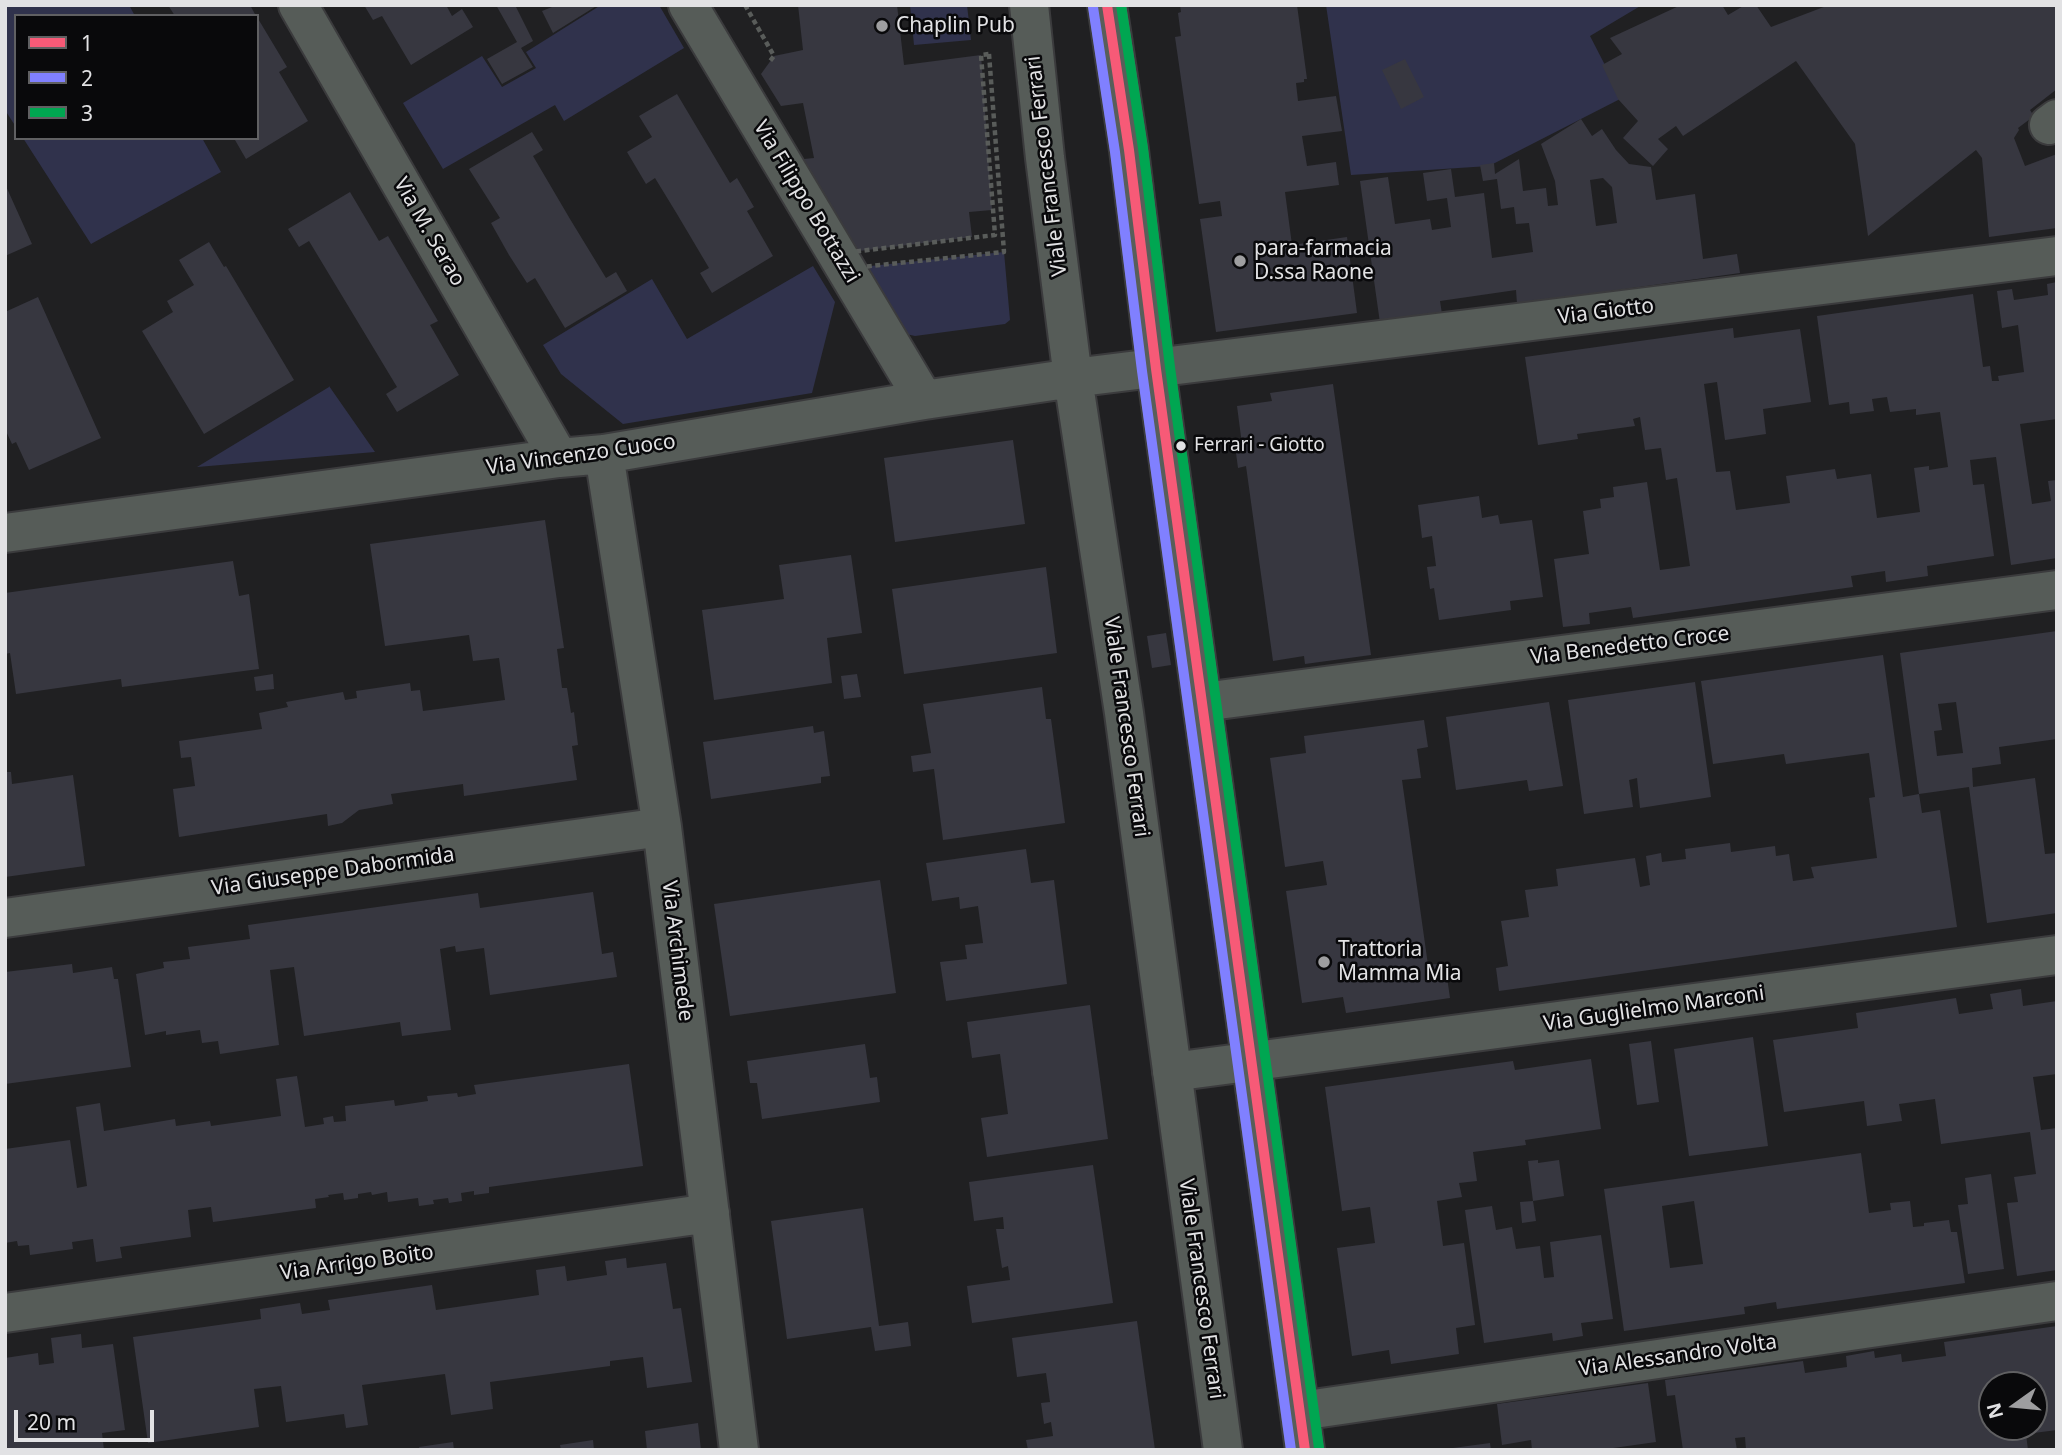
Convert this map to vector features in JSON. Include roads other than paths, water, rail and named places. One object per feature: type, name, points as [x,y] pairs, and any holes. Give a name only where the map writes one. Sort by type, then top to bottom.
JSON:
[{"type":"street","name":"Via M. Serao","points":[[298,5],[559,458]]},
{"type":"street","name":"Via Filippo Bottazzi","points":[[688,5],[924,400]]},
{"type":"street","name":"Viale Francesco Ferrari","points":[[1029,5],[1073,378],[1121,687],[1223,1450]]},
{"type":"street","points":[[1107,5],[1129,150],[1156,369],[1305,1450]]},
{"type":"street","name":"Via Giotto","points":[[1156,369],[2057,256]]},
{"type":"street","name":"Via Vincenzo Cuoco","points":[[5,534],[604,454],[924,400],[1156,369]]},
{"type":"street","name":"Via Archimede","points":[[604,454],[662,827],[739,1450]]},
{"type":"street","name":"Via Benedetto Croce","points":[[1203,702],[2057,590]]},
{"type":"street","name":"Via Giuseppe Dabormida","points":[[5,918],[662,827]]},
{"type":"street","name":"Via Guglielmo Marconi","points":[[1172,1072],[2057,955]]},
{"type":"street","name":"Via Arrigo Boito","points":[[5,1313],[710,1213]]},
{"type":"street","name":"Via Alessandro Volta","points":[[1300,1411],[2057,1301]]},
{"type":"place","name":"Chaplin Pub","points":[[882,26]]},
{"type":"place","name":"para-farmacia D.ssa Raone","points":[[1240,261]]},
{"type":"place","name":"Ferrari - Giotto","points":[[1181,446]]},
{"type":"place","name":"Trattoria Mamma Mia","points":[[1324,962]]}]
